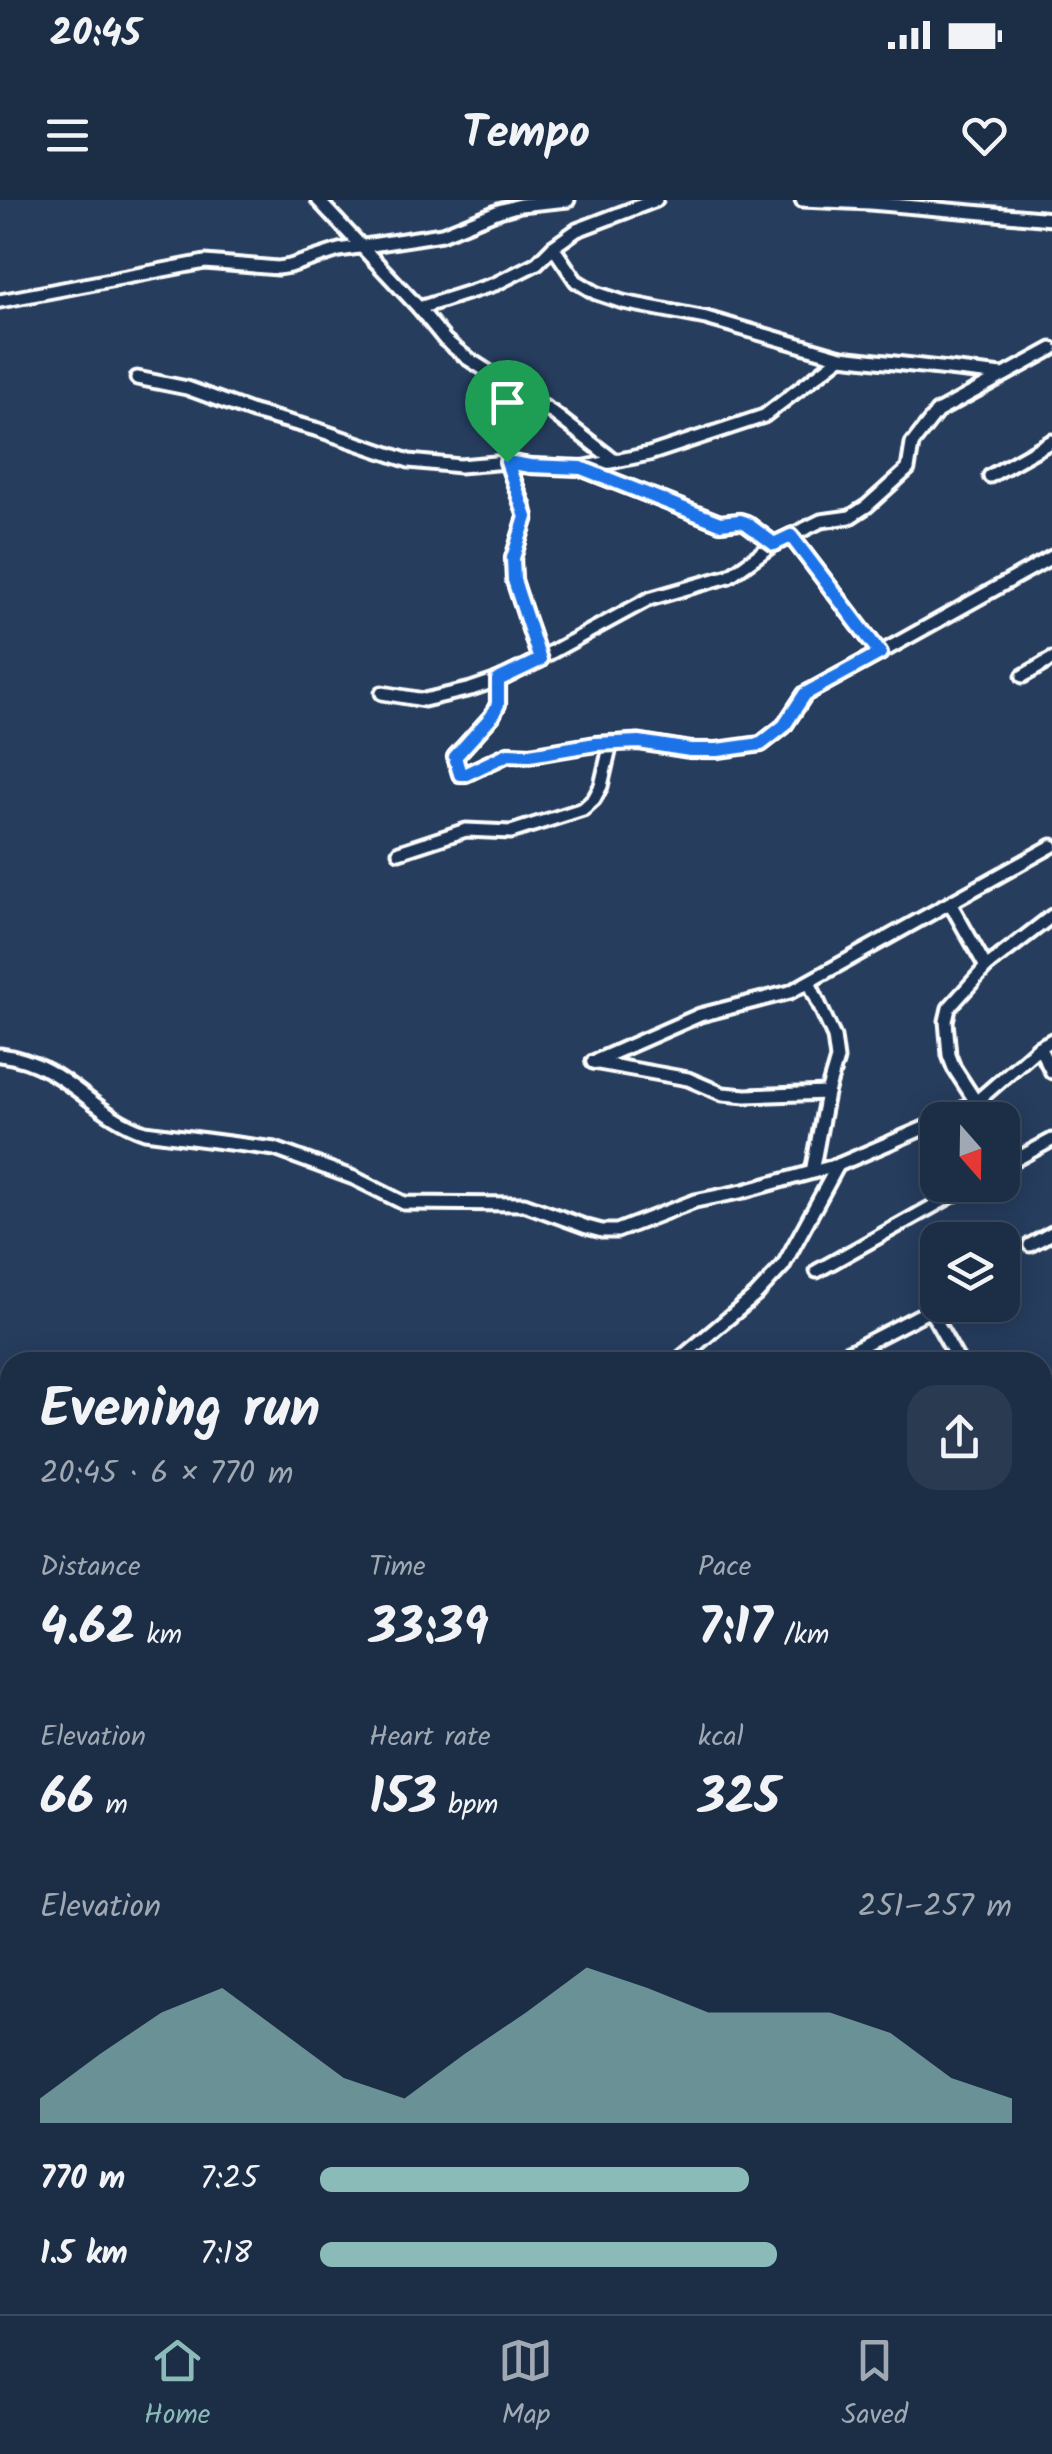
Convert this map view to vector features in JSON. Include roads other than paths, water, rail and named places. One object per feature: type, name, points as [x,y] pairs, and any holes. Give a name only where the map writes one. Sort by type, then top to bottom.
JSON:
[{"type":"street","points":[[318,200],[444,340],[553,413],[615,461]]},
{"type":"street","points":[[0,301],[204,262],[290,266],[339,250],[442,234],[509,208],[568,200]]},
{"type":"street","points":[[419,308],[496,284],[537,263],[553,247],[592,222],[656,200]]},
{"type":"street","points":[[802,200],[1052,220]]},
{"type":"street","points":[[553,247],[576,281],[623,302],[706,318],[841,357],[1002,375]]},
{"type":"street","points":[[382,693],[424,700],[498,680],[650,599],[730,576],[774,544],[820,520],[850,517],[908,469],[912,444],[937,412],[1052,349]]},
{"type":"street","points":[[137,378],[186,388],[409,461],[581,468],[649,454],[764,416],[841,357]]},
{"type":"street","points":[[990,476],[1052,441]]},
{"type":"street","points":[[507,462],[526,517],[513,558],[514,580],[540,660]]},
{"type":"street","points":[[581,468],[720,523],[746,523],[774,544]]},
{"type":"street","points":[[791,536],[880,653]]},
{"type":"street","points":[[498,680],[498,704],[492,716],[455,757],[460,774],[508,754],[530,755],[611,743],[649,742],[690,750],[761,744],[784,726],[805,694],[1052,557]]},
{"type":"street","points":[[1022,676],[1052,659]]},
{"type":"street","points":[[399,852],[466,830],[510,832],[583,809],[601,786],[611,743]]},
{"type":"street","points":[[826,1093],[723,1094],[688,1078],[593,1062],[700,1015],[790,992],[950,903],[1050,853]]},
{"type":"street","points":[[950,903],[986,967]]},
{"type":"street","points":[[1052,916],[986,967],[950,1008],[946,1021],[949,1055],[976,1102],[1052,1040]]},
{"type":"street","points":[[809,982],[834,1036],[837,1058],[826,1093],[812,1172]]},
{"type":"street","points":[[1040,1048],[1052,1072]]},
{"type":"street","points":[[0,1056],[33,1062],[128,1126],[146,1132],[275,1150],[354,1178],[404,1203],[524,1204],[602,1231],[618,1230],[695,1201],[838,1165],[920,1130]]},
{"type":"street","points":[[1020,1157],[1052,1140]]},
{"type":"street","points":[[688,1352],[783,1266],[838,1165]]},
{"type":"street","points":[[817,1271],[941,1202]]},
{"type":"street","points":[[1030,1245],[1052,1233]]},
{"type":"street","points":[[848,1352],[930,1310],[953,1352]]}]
